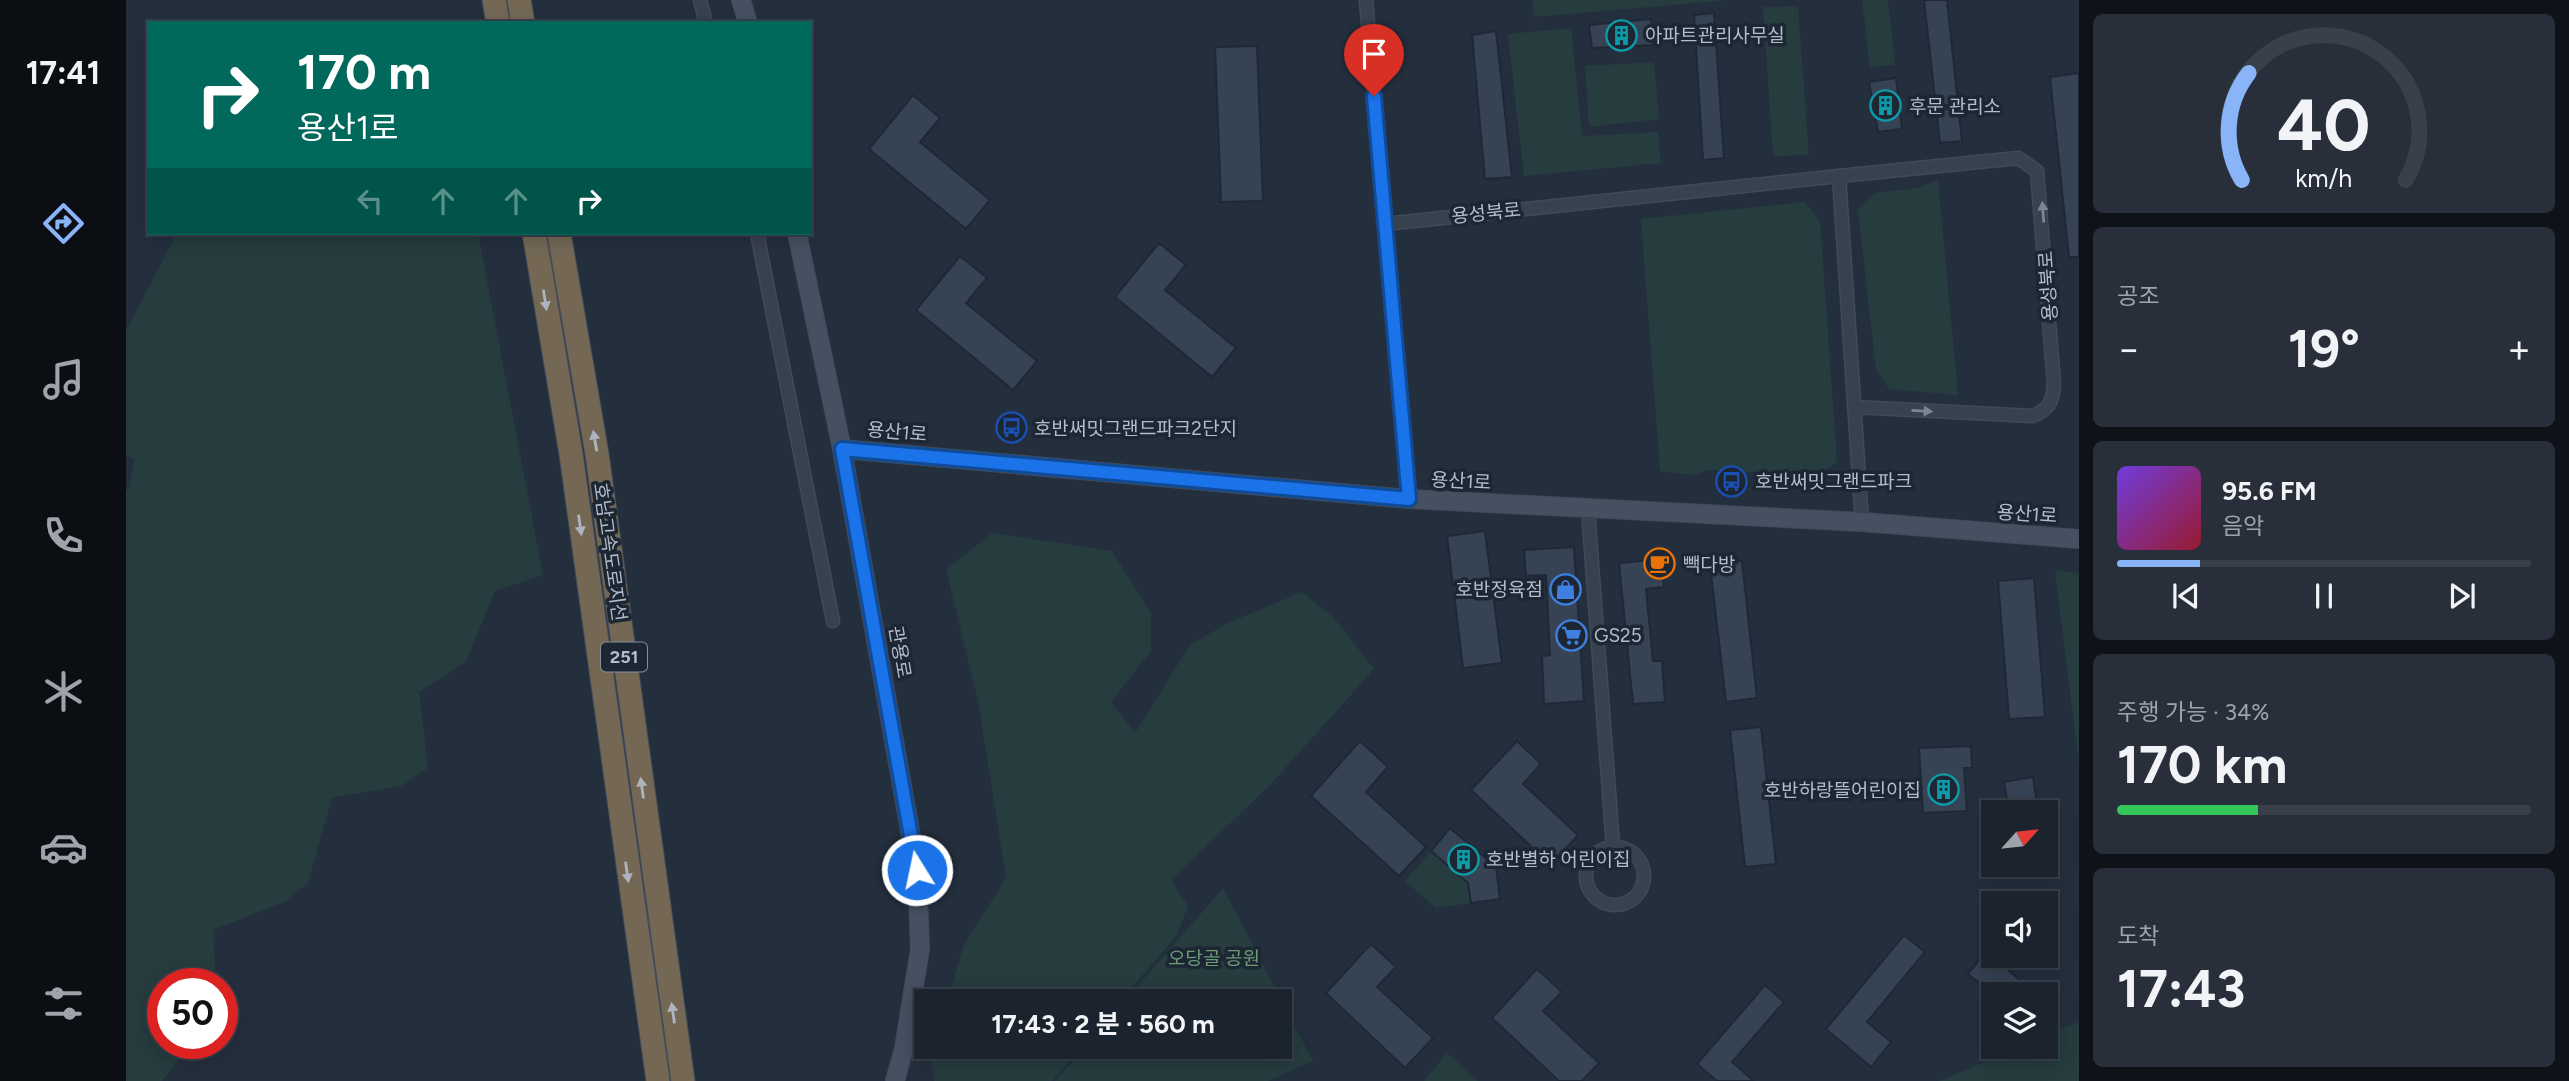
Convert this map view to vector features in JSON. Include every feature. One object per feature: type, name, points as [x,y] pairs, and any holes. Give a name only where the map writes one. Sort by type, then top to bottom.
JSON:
[{"type":"highway","points":[[494,0],[498,21]]},
{"type":"highway","points":[[519,0],[523,21]]},
{"type":"highway","name":"호남고속도로지선","points":[[534,235],[571,454],[658,1081]]},
{"type":"highway","name":"호남고속도로지선","points":[[559,235],[597,454],[683,1081]]},
{"type":"main road","points":[[741,0],[747,21]]},
{"type":"main road","name":"관용로","points":[[797,235],[842,449],[917,870],[920,949],[904,1048],[895,1081]]},
{"type":"main road","name":"용산1로","points":[[842,449],[1409,499],[1862,522],[2079,539]]},
{"type":"street","points":[[700,0],[705,21]]},
{"type":"street","points":[[1366,0],[1409,499]]},
{"type":"street","name":"용성북로","points":[[1385,224],[2018,158],[2038,171],[2053,400],[2045,410],[2033,416],[1854,407]]},
{"type":"street","points":[[1839,176],[1862,522]]},
{"type":"street","points":[[757,235],[833,621]]},
{"type":"street","points":[[1588,510],[1613,846]]},
{"type":"street","points":[[1613,846],[1631,851],[1638,858],[1645,876],[1639,894],[1632,901],[1614,906],[1595,899],[1586,881],[1586,872],[1595,854],[1613,846]]},
{"type":"green space","points":[[1532,0],[1730,0],[1534,17]]},
{"type":"green space","points":[[1862,0],[1888,0],[1895,65],[1870,67]]},
{"type":"green space","points":[[1798,6],[1809,155],[1773,156],[1763,7]]},
{"type":"green space","points":[[1571,28],[1582,136],[1658,132],[1661,163],[1524,176],[1508,34]]},
{"type":"green space","points":[[1654,62],[1659,119],[1589,127],[1585,66]]},
{"type":"green space","points":[[1938,180],[1958,395],[1889,389],[1876,369],[1858,209],[1875,193],[1917,188]]},
{"type":"green space","points":[[1805,202],[1820,220],[1837,462],[1815,476],[1709,470],[1693,475],[1660,471],[1641,219]]},
{"type":"green space","points":[[176,235],[478,235],[543,575],[495,591],[466,662],[419,692],[428,768],[401,786],[332,798],[308,883],[284,902],[213,930],[215,968],[147,968],[147,1059],[179,1059],[162,1081],[126,1081],[126,491],[129,488],[134,459],[126,454],[126,331]]},
{"type":"green space","points":[[992,533],[1112,551],[1151,614],[1151,651],[1111,702],[1135,733],[1190,645],[1228,623],[1302,592],[1334,618],[1374,669],[1271,784],[1171,880],[1188,906],[1177,935],[1130,989],[951,989],[964,945],[1006,878],[978,700],[946,570]]},
{"type":"green space","points":[[2055,570],[2079,573],[2079,764]]},
{"type":"green space","points":[[1431,851],[1468,883],[1471,903],[1436,908],[1405,881]]},
{"type":"green space","name":"오당골 공원","points":[[1223,888],[1276,989],[1135,989]]},
{"type":"green space","name":"오당골 공원","points":[[1292,1021],[1313,1061],[1268,1081],[1055,1081],[1074,1059],[1292,1059]]},
{"type":"green space","points":[[2079,1022],[2079,1081],[1939,1081],[1992,1059],[2058,1059],[2058,1031]]},
{"type":"green space","points":[[1447,1053],[1478,1081],[1424,1081]]},
{"type":"green space","points":[[931,1059],[1070,1059],[1052,1081],[934,1081]]},
{"type":"building","points":[[1924,0],[1947,0],[1962,141],[1940,143]]},
{"type":"building","points":[[1714,13],[1724,158],[1703,160],[1694,15]]},
{"type":"building","name":"아파트관리사무실","points":[[1651,19],[1653,45],[1592,48],[1589,25]]},
{"type":"building","points":[[1496,31],[1512,177],[1485,179],[1472,35]]},
{"type":"building","points":[[1257,46],[1263,201],[1221,202],[1215,47]]},
{"type":"building","points":[[2079,73],[2079,257],[2069,257],[2050,77]]},
{"type":"building","name":"후문 관리소","points":[[1896,78],[1902,129],[1878,132],[1869,82]]},
{"type":"building","points":[[913,95],[940,118],[920,142],[990,200],[966,229],[869,149]]},
{"type":"building","points":[[1159,243],[1186,265],[1165,290],[1236,348],[1212,377],[1115,297]]},
{"type":"building","points":[[960,256],[987,278],[966,303],[1037,361],[1013,390],[916,310]]},
{"type":"building","points":[[1485,531],[1502,663],[1463,668],[1447,536]]},
{"type":"building","points":[[1574,547],[1584,701],[1544,704],[1542,656],[1550,655],[1546,575],[1526,576],[1524,550]]},
{"type":"building","points":[[1661,559],[1664,587],[1646,589],[1653,661],[1662,661],[1665,702],[1633,704],[1619,563]]},
{"type":"building","points":[[1742,561],[1757,698],[1726,702],[1710,565]]},
{"type":"building","points":[[2034,578],[2045,717],[2009,719],[1998,581]]},
{"type":"building","points":[[1761,727],[1776,864],[1745,867],[1730,730]]},
{"type":"building","points":[[1360,741],[1388,767],[1366,792],[1426,847],[1399,876],[1311,796]]},
{"type":"building","points":[[1517,741],[1541,764],[1523,784],[1578,835],[1551,865],[1471,790]]},
{"type":"building","name":"호반하랑뜰어린이집","points":[[1971,746],[1972,768],[1964,768],[1967,811],[1923,813],[1919,748]]},
{"type":"building","points":[[2033,777],[2036,800],[2007,800],[2004,782]]},
{"type":"building","name":"호반별하 어린이집","points":[[1450,828],[1496,867],[1500,899],[1471,903],[1468,883],[1431,851]]},
{"type":"building","points":[[1904,935],[1925,952],[1867,1022],[1891,1042],[1871,1067],[1826,1029]]},
{"type":"building","points":[[1371,944],[1396,967],[1377,987],[1433,1038],[1405,1068],[1326,993]]},
{"type":"building","points":[[1981,958],[1981,968],[2012,968],[2009,971],[2022,982],[1981,982],[1981,984],[1968,974]]},
{"type":"building","points":[[1537,969],[1562,992],[1543,1011],[1599,1063],[1582,1081],[1559,1081],[1492,1018]]},
{"type":"building","points":[[1765,985],[1784,1002],[1732,1062],[1754,1081],[1717,1081],[1697,1064]]},
{"type":"place","name":"아파트관리사무실","points":[[1622,35]]},
{"type":"place","name":"후문 관리소","points":[[1886,106]]},
{"type":"place","name":"호반써밋그랜드파크2단지","points":[[1011,428]]},
{"type":"place","name":"호반써밋그랜드파크","points":[[1732,481]]},
{"type":"place","name":"빽다방","points":[[1660,564]]},
{"type":"place","name":"호반정육점","points":[[1566,589]]},
{"type":"place","name":"GS25","points":[[1571,635]]},
{"type":"place","name":"호반하랑뜰어린이집","points":[[1944,790]]},
{"type":"place","name":"호반별하 어린이집","points":[[1463,859]]},
{"type":"route","points":[[917,870],[842,449],[1409,499],[1374,96]]}]
